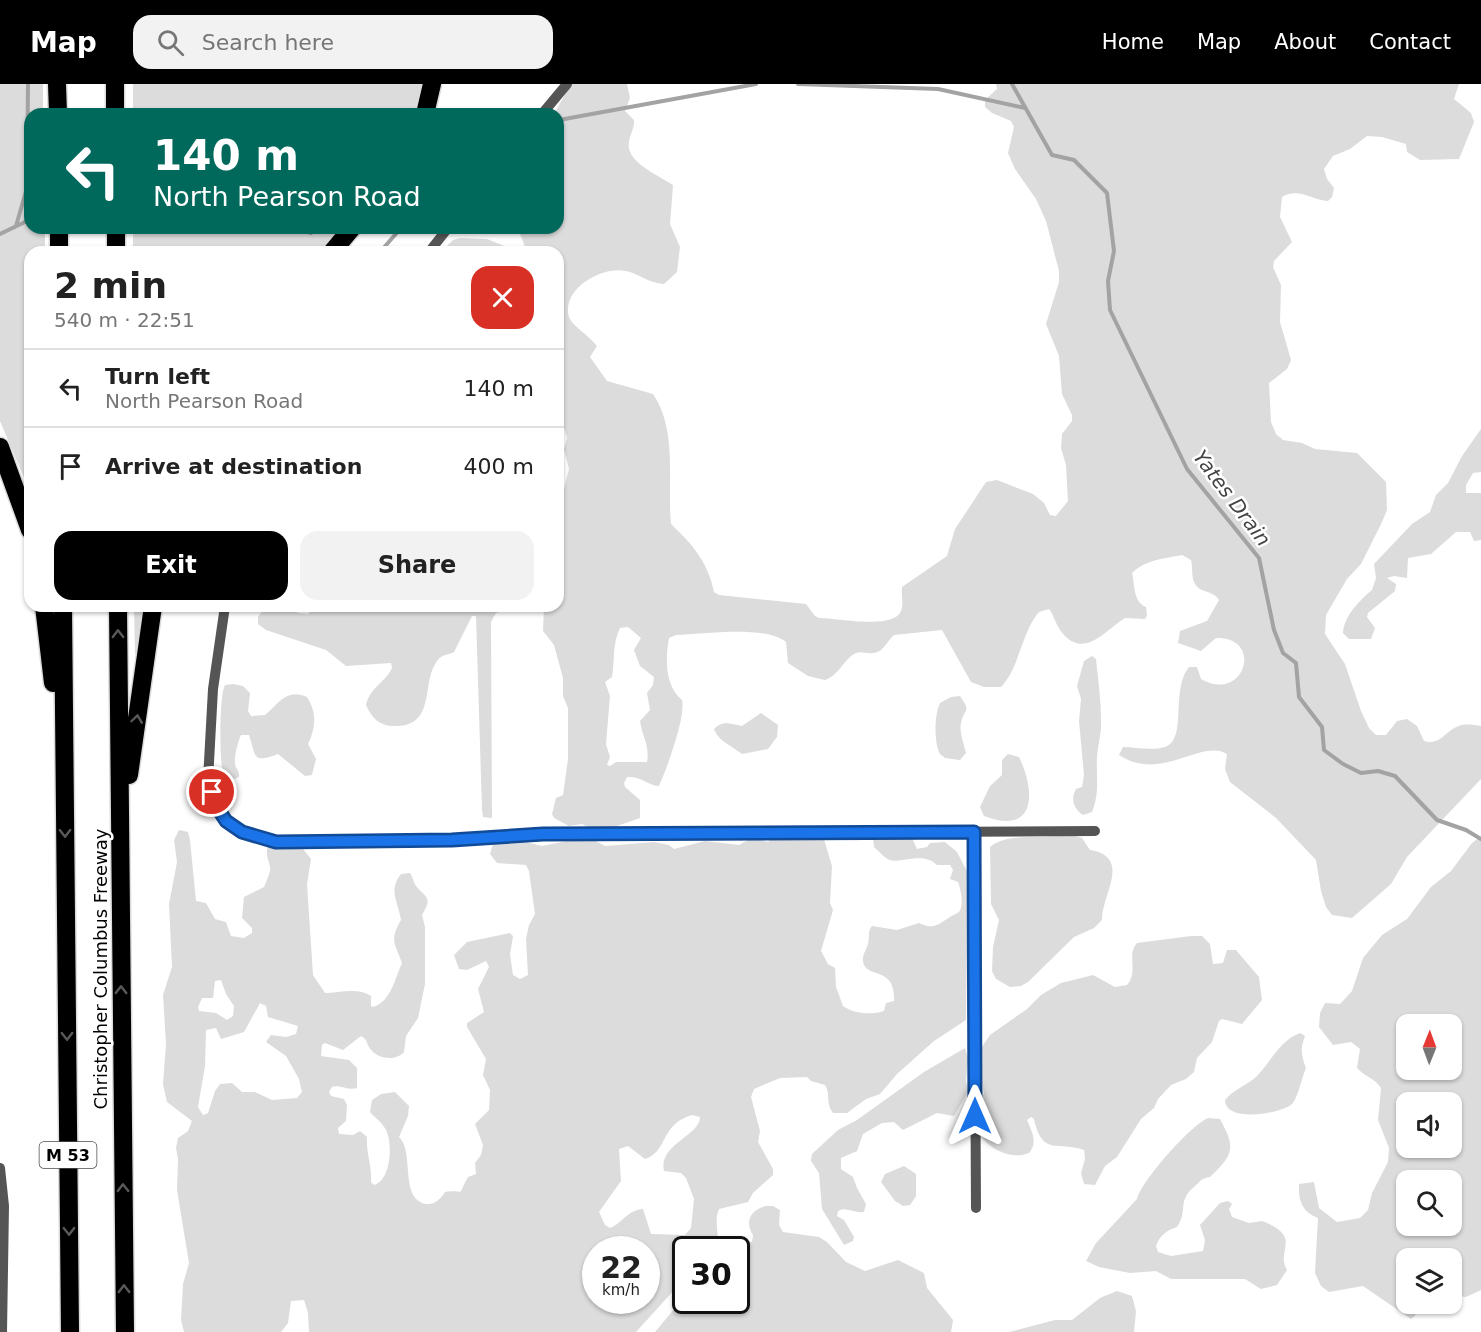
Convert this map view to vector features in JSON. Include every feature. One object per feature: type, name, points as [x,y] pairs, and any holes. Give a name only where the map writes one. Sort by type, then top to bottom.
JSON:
[{"type":"highway","points":[[57,84],[58,108]]},
{"type":"highway","points":[[115,84],[116,108]]},
{"type":"highway","points":[[426,108],[432,84]]},
{"type":"highway","points":[[337,246],[347,234]]},
{"type":"highway","points":[[0,447],[24,513]]},
{"type":"highway","points":[[45,612],[64,774]]},
{"type":"highway","name":"Christopher Columbus Freeway","points":[[63,612],[70,1332]]},
{"type":"highway","name":"Christopher Columbus Freeway","points":[[118,612],[125,1332]]},
{"type":"highway","points":[[121,840],[152,612]]},
{"type":"street","points":[[547,108],[567,84]]},
{"type":"street","points":[[434,246],[443,234]]},
{"type":"street","points":[[224,612],[213,689],[208,780],[215,804],[226,821],[242,832],[257,838],[276,842],[427,840],[543,834],[1095,831]]},
{"type":"street","points":[[974,832],[976,1208]]},
{"type":"street","points":[[0,1168],[3,1206],[2,1332]]},
{"type":"shaded area","points":[[0,84],[43,84],[43,108],[24,108],[24,234],[45,234],[45,246],[24,246],[24,478],[0,421]]},
{"type":"shaded area","points":[[133,84],[424,84],[418,108],[133,108]]},
{"type":"shaded area","points":[[571,84],[627,84],[630,98],[625,111],[634,120],[629,144],[631,154],[641,165],[673,185],[670,224],[680,247],[677,272],[664,284],[625,271],[616,270],[595,276],[577,289],[571,297],[568,307],[569,317],[597,346],[590,357],[607,381],[653,394],[661,408],[669,440],[671,524],[704,563],[714,592],[719,595],[806,604],[819,618],[864,622],[888,620],[896,617],[901,611],[902,587],[947,556],[955,529],[986,482],[997,480],[1033,494],[1044,503],[1050,515],[1056,516],[1068,501],[1066,465],[1061,448],[1062,434],[1072,421],[1072,415],[1062,394],[1059,356],[1046,324],[1059,282],[1059,271],[1046,221],[1036,199],[1015,169],[1008,153],[1014,127],[1011,121],[992,113],[985,107],[985,100],[997,89],[996,84],[1459,84],[1454,99],[1471,113],[1474,122],[1459,159],[1420,160],[1407,152],[1406,144],[1382,137],[1367,136],[1350,149],[1333,156],[1324,169],[1327,179],[1334,188],[1332,197],[1328,201],[1294,193],[1282,197],[1280,217],[1292,242],[1274,261],[1273,267],[1281,285],[1280,322],[1291,360],[1287,369],[1269,383],[1271,422],[1276,434],[1283,440],[1302,443],[1315,449],[1357,453],[1386,482],[1387,510],[1382,522],[1361,564],[1347,579],[1326,615],[1325,634],[1345,664],[1369,728],[1376,735],[1386,735],[1397,721],[1407,719],[1417,726],[1424,741],[1430,742],[1462,725],[1481,726],[1481,779],[1407,857],[1391,884],[1352,918],[1332,915],[1326,907],[1321,891],[1316,860],[1276,818],[1230,782],[1225,769],[1227,754],[1205,751],[1165,763],[1150,764],[1135,762],[1119,755],[1123,747],[1155,749],[1165,747],[1172,742],[1178,724],[1180,688],[1189,667],[1197,667],[1201,679],[1216,684],[1228,683],[1238,677],[1243,668],[1244,657],[1240,648],[1231,640],[1216,638],[1201,651],[1178,643],[1180,631],[1207,621],[1219,600],[1197,587],[1193,579],[1191,560],[1182,555],[1149,562],[1132,573],[1135,593],[1142,605],[1146,607],[1145,619],[1125,618],[1094,640],[1077,643],[1069,639],[1060,630],[1049,609],[1039,612],[1028,630],[1012,670],[1001,687],[984,687],[971,682],[942,630],[894,635],[882,649],[876,652],[854,654],[834,675],[825,680],[808,676],[788,663],[786,642],[777,637],[750,632],[676,635],[669,638],[667,664],[669,680],[672,688],[682,700],[682,708],[679,730],[671,755],[659,786],[632,777],[627,777],[624,783],[625,787],[640,800],[640,818],[611,828],[596,829],[582,824],[569,826],[554,818],[552,814],[556,798],[563,795],[568,759],[568,708],[563,696],[563,678],[554,645],[543,631],[544,612],[564,612],[564,489],[569,469],[564,449],[567,438],[564,427],[564,246],[525,246],[520,234],[564,234],[564,108],[557,108]],"holes":[[[628,627],[641,638],[634,650],[640,666],[654,677],[653,685],[647,693],[650,710],[640,721],[647,746],[647,762],[616,762],[610,766],[607,765],[610,757],[606,744],[610,696],[605,682],[612,677],[615,646],[620,628]]]},
{"type":"shaded area","points":[[133,234],[339,234],[329,246],[133,246]]},
{"type":"shaded area","points":[[487,239],[504,246],[447,246],[453,240]]},
{"type":"shaded area","points":[[1481,429],[1481,472],[1473,473],[1466,485],[1466,493],[1481,493],[1481,540],[1474,541],[1470,532],[1456,532],[1431,554],[1408,558],[1407,578],[1394,576],[1387,578],[1396,584],[1395,591],[1368,613],[1367,617],[1375,628],[1371,639],[1349,639],[1343,633],[1346,621],[1353,609],[1372,590],[1376,578],[1374,564],[1412,524],[1430,512],[1436,495],[1448,483],[1462,456]]},
{"type":"shaded area","points":[[134,612],[144,612],[138,654],[135,654]]},
{"type":"shaded area","points":[[262,612],[308,614],[310,612],[500,612],[496,613],[491,622],[492,818],[483,817],[482,809],[476,616],[472,616],[454,652],[440,658],[433,669],[423,711],[417,719],[408,724],[394,726],[384,725],[377,720],[366,705],[371,694],[392,668],[391,663],[346,666],[326,650],[266,630],[258,624],[258,617]]},
{"type":"shaded area","points":[[1092,656],[1096,659],[1101,729],[1097,757],[1096,798],[1092,812],[1083,815],[1075,807],[1073,800],[1076,789],[1082,787],[1084,775],[1079,721],[1081,699],[1077,686],[1084,661]]},
{"type":"shaded area","points":[[225,685],[243,686],[250,693],[248,711],[251,716],[265,715],[288,696],[294,694],[307,697],[314,720],[313,732],[308,744],[316,759],[312,775],[305,776],[278,754],[259,758],[254,753],[249,735],[241,735],[235,761],[239,777],[232,780],[224,778],[221,746],[223,691]]},
{"type":"shaded area","points":[[960,696],[966,708],[962,718],[961,734],[966,753],[960,760],[945,758],[940,754],[936,729],[940,703],[951,697]]},
{"type":"shaded area","points":[[761,713],[778,725],[777,737],[768,749],[742,754],[722,740],[714,729],[724,724],[742,726]]},
{"type":"shaded area","points":[[1008,754],[1019,757],[1025,770],[1029,796],[1027,807],[1022,815],[1014,820],[1001,821],[984,816],[980,807],[990,786],[1002,775],[1002,760]]},
{"type":"shaded area","points":[[809,826],[823,836],[832,866],[830,903],[833,910],[821,951],[828,964],[835,968],[836,987],[843,1006],[857,1012],[884,1011],[886,1003],[894,1001],[890,981],[867,969],[864,964],[863,957],[872,926],[897,930],[919,923],[935,926],[961,909],[961,893],[958,882],[950,879],[953,870],[950,865],[937,865],[918,858],[890,860],[874,847],[873,836],[898,827],[909,831],[917,849],[927,847],[930,843],[945,842],[957,852],[968,873],[966,1020],[934,1041],[897,1074],[880,1094],[866,1099],[847,1113],[833,1113],[829,1106],[825,1085],[811,1081],[807,1077],[780,1078],[754,1089],[751,1097],[760,1131],[758,1142],[773,1169],[773,1175],[753,1193],[748,1202],[719,1209],[718,1236],[672,1236],[672,1292],[660,1306],[660,1236],[582,1236],[582,1314],[652,1314],[636,1332],[309,1332],[308,1313],[304,1300],[291,1301],[288,1323],[281,1332],[184,1332],[181,1320],[183,1284],[189,1263],[177,1190],[176,1148],[178,1138],[188,1131],[192,1121],[167,1102],[163,1084],[166,1044],[163,995],[172,967],[169,904],[177,862],[174,840],[179,830],[188,832],[190,840],[196,901],[206,903],[215,919],[226,922],[231,936],[244,938],[252,933],[252,928],[242,918],[244,897],[264,887],[270,869],[267,852],[270,842],[296,840],[311,859],[307,884],[313,975],[325,993],[354,991],[366,993],[371,996],[373,1007],[388,995],[402,963],[394,938],[401,920],[394,891],[401,874],[410,873],[416,886],[427,898],[427,905],[422,915],[425,927],[425,984],[418,1018],[406,1036],[404,1052],[396,1057],[386,1058],[372,1051],[361,1036],[343,1050],[325,1043],[322,1045],[321,1056],[349,1060],[357,1068],[357,1088],[335,1086],[329,1092],[331,1096],[344,1099],[347,1105],[346,1121],[338,1128],[339,1134],[353,1135],[360,1131],[367,1137],[371,1182],[374,1185],[384,1176],[390,1152],[386,1130],[370,1112],[372,1100],[381,1094],[395,1092],[409,1106],[408,1116],[399,1137],[404,1144],[410,1185],[418,1200],[432,1204],[445,1192],[460,1192],[468,1177],[476,1174],[475,1163],[481,1155],[483,1145],[475,1124],[489,1110],[490,1090],[483,1075],[486,1059],[467,1027],[467,1023],[484,1012],[478,989],[489,967],[486,961],[467,970],[459,969],[454,955],[467,942],[510,933],[513,936],[510,954],[513,975],[520,979],[528,975],[526,939],[529,925],[535,914],[529,871],[526,865],[497,863],[490,854],[493,844],[513,839],[542,846],[567,841],[573,835],[592,839],[605,846],[654,842],[669,845],[674,849],[705,841],[739,845],[752,838],[768,842],[782,832]],"holes":[[[221,980],[234,1006],[233,1016],[227,1020],[216,1013],[199,1011],[198,1007],[202,998],[213,998],[215,981]],[[260,1003],[266,1006],[268,1017],[298,1026],[296,1034],[286,1037],[271,1035],[266,1042],[286,1056],[299,1079],[302,1092],[297,1098],[272,1100],[255,1092],[242,1092],[232,1083],[220,1084],[215,1091],[208,1113],[203,1115],[198,1107],[205,1066],[206,1030],[216,1028],[221,1039],[244,1032]],[[692,1115],[700,1117],[698,1124],[673,1147],[664,1162],[664,1171],[681,1173],[686,1178],[694,1199],[691,1228],[685,1235],[651,1234],[643,1209],[629,1214],[610,1228],[605,1225],[599,1212],[621,1181],[619,1149],[628,1146],[645,1159],[658,1150],[674,1125]]]},
{"type":"shaded area","points":[[1068,834],[1082,838],[1090,850],[1103,854],[1110,861],[1112,879],[1102,920],[1094,928],[1074,937],[1028,982],[1021,986],[1010,987],[996,979],[992,971],[993,947],[999,920],[991,904],[990,847],[1007,839]]},
{"type":"shaded area","points":[[1481,836],[1481,1290],[1466,1297],[1462,1296],[1462,1248],[1396,1248],[1396,1309],[1363,1286],[1329,1292],[1321,1286],[1315,1273],[1318,1218],[1302,1205],[1299,1184],[1314,1182],[1319,1208],[1337,1222],[1360,1218],[1368,1210],[1372,1193],[1388,1162],[1389,1148],[1378,1120],[1381,1088],[1357,1068],[1360,1049],[1351,1042],[1333,1045],[1319,1027],[1320,1013],[1325,1003],[1340,1004],[1352,991],[1363,958],[1382,935],[1407,919],[1431,887],[1451,871],[1472,843]]},
{"type":"shaded area","points":[[1202,936],[1210,944],[1213,964],[1223,963],[1227,950],[1236,950],[1259,977],[1262,1000],[1242,1024],[1222,1019],[1219,1021],[1212,1042],[1197,1058],[1194,1072],[1186,1079],[1171,1085],[1158,1099],[1154,1108],[1141,1119],[1117,1157],[1105,1166],[1095,1185],[1084,1184],[1081,1173],[1085,1159],[1084,1150],[1047,1143],[1037,1131],[1034,1119],[1031,1117],[1027,1120],[1034,1141],[1029,1153],[1006,1154],[992,1147],[980,1136],[976,1124],[975,1105],[984,1094],[977,1054],[990,1035],[1027,1009],[1041,995],[1061,983],[1093,975],[1115,987],[1127,985],[1132,974],[1132,953],[1137,943]]},
{"type":"shaded area","points":[[1300,1033],[1305,1036],[1302,1052],[1306,1068],[1292,1104],[1277,1111],[1254,1114],[1234,1112],[1227,1107],[1225,1100],[1256,1077],[1286,1041]]},
{"type":"shaded area","points":[[965,1048],[968,1059],[966,1080],[968,1092],[954,1116],[937,1113],[903,1130],[894,1122],[882,1123],[863,1134],[857,1151],[841,1158],[841,1169],[853,1177],[866,1204],[864,1212],[844,1209],[838,1211],[837,1216],[844,1220],[854,1237],[853,1241],[844,1245],[822,1209],[819,1173],[811,1161],[812,1154],[838,1130],[857,1120],[924,1072]]},
{"type":"shaded area","points":[[1208,1118],[1220,1119],[1228,1136],[1230,1150],[1224,1162],[1210,1177],[1201,1180],[1189,1192],[1184,1201],[1177,1227],[1159,1239],[1156,1246],[1158,1252],[1171,1256],[1203,1251],[1205,1240],[1200,1225],[1220,1203],[1228,1201],[1232,1204],[1229,1209],[1232,1217],[1249,1223],[1262,1221],[1275,1227],[1285,1238],[1284,1263],[1287,1270],[1277,1285],[1261,1289],[1245,1279],[1171,1279],[1156,1271],[1130,1273],[1099,1267],[1086,1261],[1096,1243],[1137,1199],[1148,1179],[1168,1154],[1190,1131]]},
{"type":"shaded area","points":[[904,1166],[916,1174],[916,1196],[910,1205],[903,1206],[895,1201],[881,1182],[885,1174]]},
{"type":"shaded area","points":[[773,1206],[780,1210],[779,1225],[783,1232],[819,1237],[846,1262],[865,1271],[898,1260],[924,1273],[927,1288],[953,1320],[951,1332],[655,1332],[672,1312],[672,1314],[750,1314],[750,1242],[753,1235],[749,1221],[756,1210]]},
{"type":"shaded area","points":[[1117,1291],[1132,1296],[1136,1311],[1134,1332],[1009,1332],[1055,1320],[1072,1320],[1100,1298]]},
{"type":"shaded area","points":[[1404,1314],[1415,1314],[1411,1319]]},
{"type":"waterway","points":[[28,84],[28,108]]},
{"type":"waterway","points":[[564,119],[756,84]]},
{"type":"waterway","points":[[798,84],[938,89],[1025,108]]},
{"type":"waterway","name":"Yates Drain","points":[[1012,84],[1052,155],[1074,160],[1107,193],[1114,251],[1108,281],[1110,310],[1187,469],[1259,558],[1274,630],[1283,653],[1296,663],[1299,697],[1322,727],[1324,750],[1343,764],[1361,773],[1378,771],[1395,776],[1437,820],[1466,830],[1481,839]]},
{"type":"waterway","points":[[16,226],[24,198]]},
{"type":"waterway","points":[[0,234],[24,222]]},
{"type":"waterway","points":[[385,246],[396,234]]},
{"type":"route","points":[[212,792],[215,804],[226,821],[242,832],[276,842],[452,840],[543,834],[974,832],[975,1116]]}]
